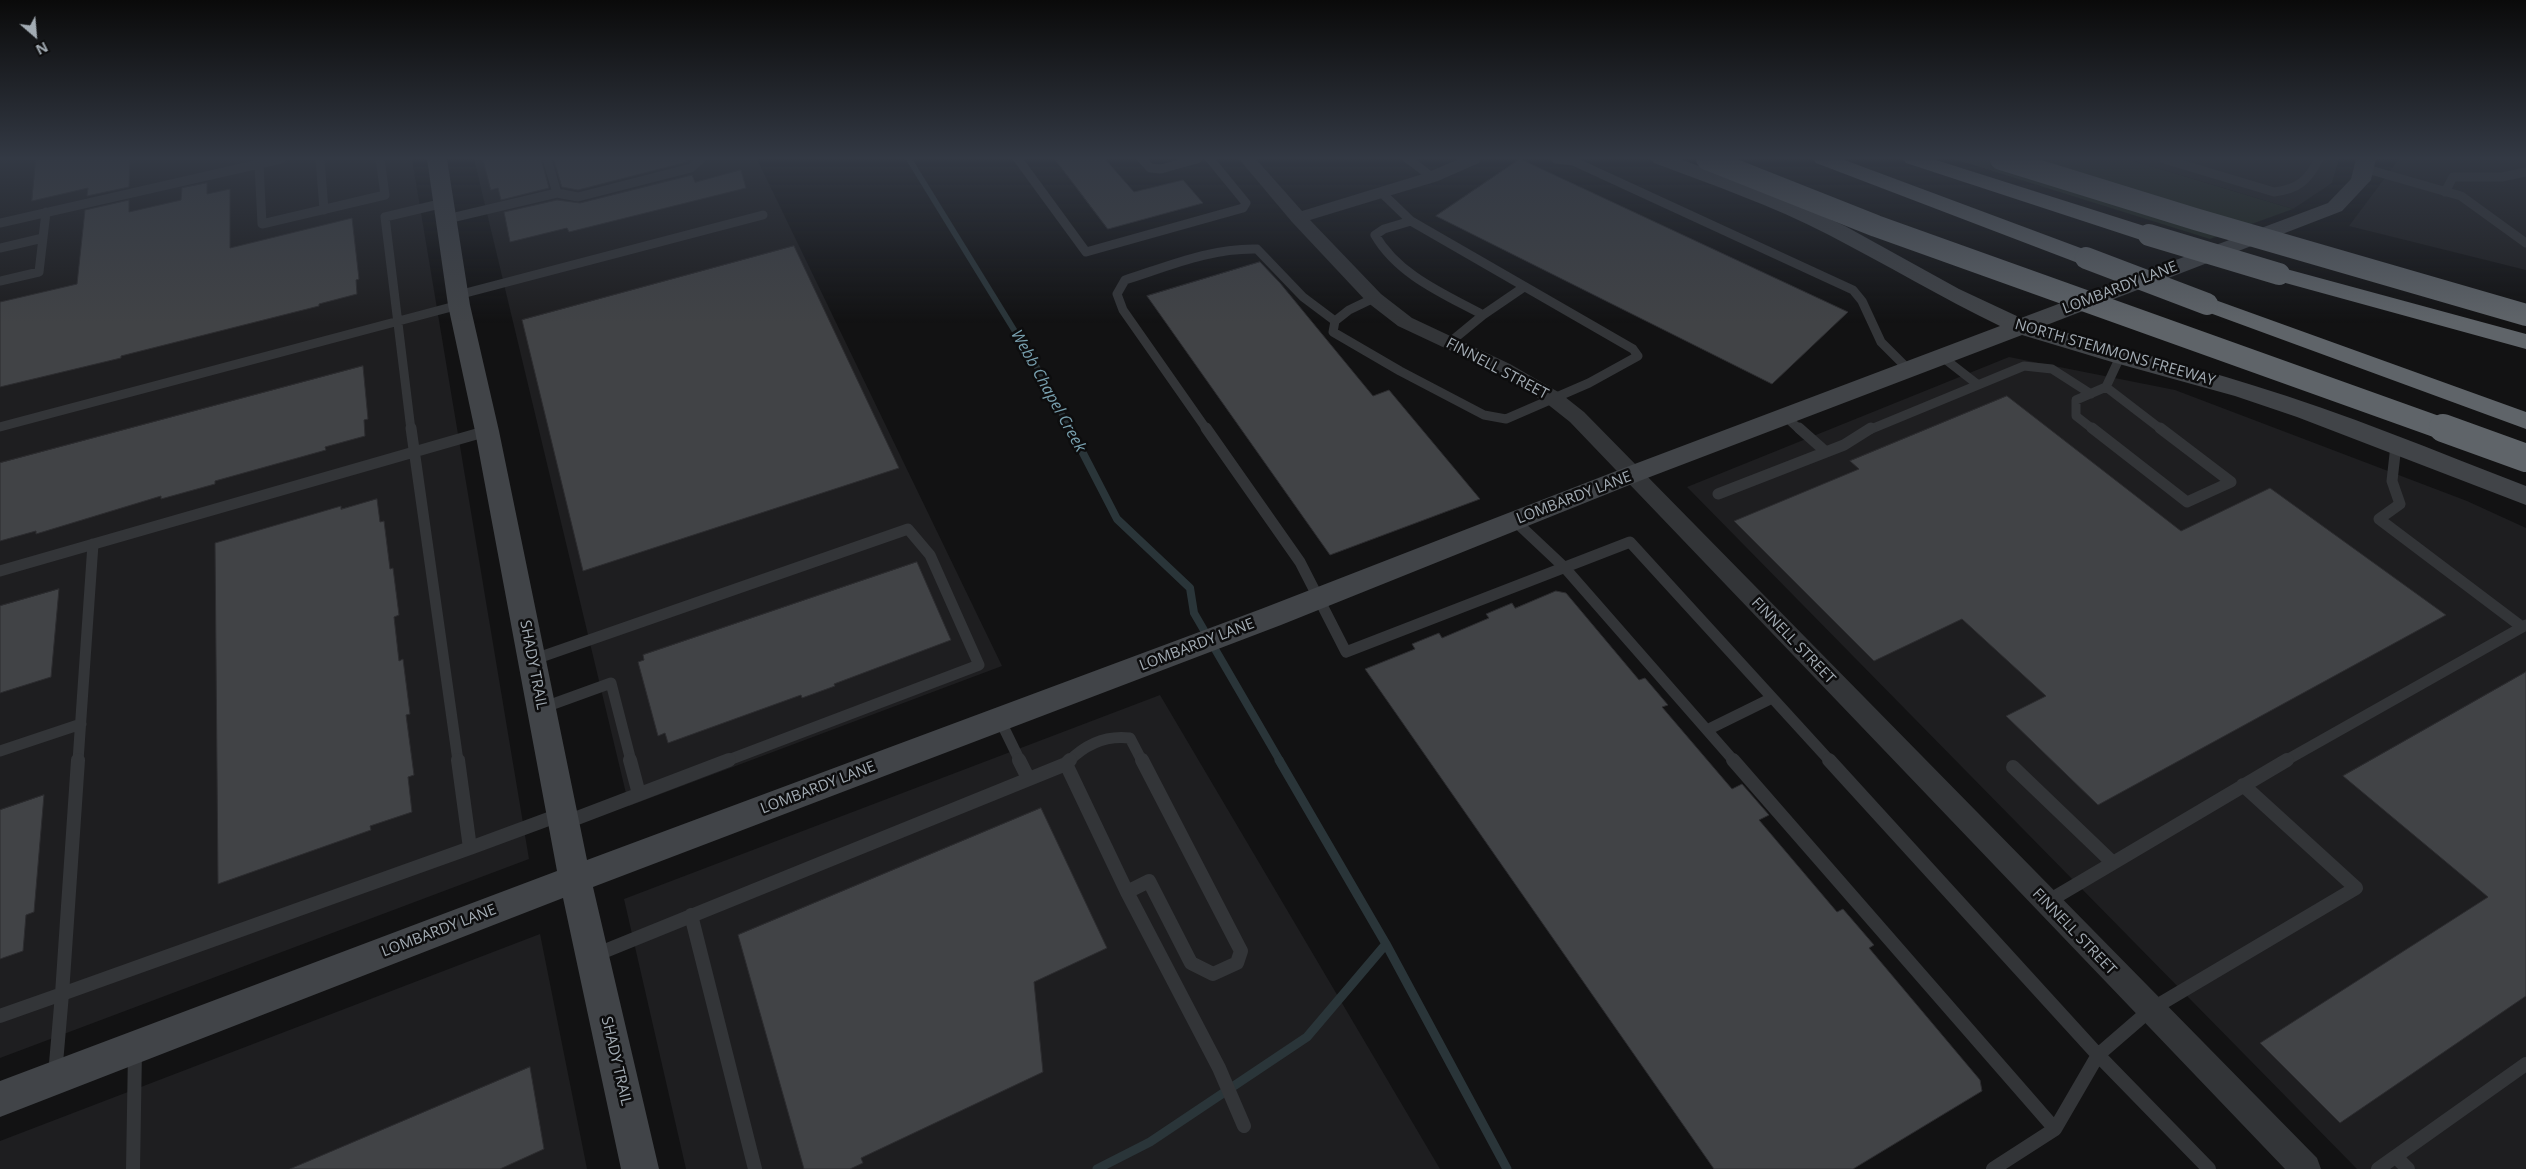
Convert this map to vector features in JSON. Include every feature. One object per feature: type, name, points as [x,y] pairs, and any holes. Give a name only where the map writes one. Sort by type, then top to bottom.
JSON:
[{"type":"highway","points":[[1846,214],[1895,233],[2526,458]]},
{"type":"highway","points":[[1968,214],[2526,421]]},
{"type":"highway","points":[[2082,214],[2279,274],[2526,342]]},
{"type":"highway","points":[[2178,214],[2526,315]]},
{"type":"main road","name":"SHADY TRAIL","points":[[446,214],[458,300],[487,431],[575,879],[640,1169]]},
{"type":"main road","name":"NORTH STEMMONS FREEWAY","points":[[1801,214],[1838,231],[1951,294],[2019,326],[2306,410],[2526,496]]},
{"type":"main road","name":"LOMBARDY LANE","points":[[0,1099],[575,879],[1317,600],[1633,474],[2318,214]]},
{"type":"main road","points":[[1951,294],[1968,310],[1974,327],[1974,343]]},
{"type":"street","name":"FINNELL STREET","points":[[1294,214],[1374,298],[1405,322],[1503,368],[1553,398],[1577,417],[2046,903],[2306,1169]]},
{"type":"street","points":[[1298,218],[1314,214]]},
{"type":"lane","points":[[0,223],[40,214]]},
{"type":"lane","points":[[0,281],[39,272],[46,214]]},
{"type":"lane","points":[[261,214],[262,224],[308,214]]},
{"type":"lane","points":[[420,214],[385,217],[414,452],[470,848]]},
{"type":"lane","points":[[1058,214],[1086,252],[1220,214]]},
{"type":"lane","points":[[1374,298],[1349,310],[1335,321],[1332,332],[1350,344],[1484,415],[1506,418],[1589,383],[1638,356],[1632,348],[1411,221],[1403,214]]},
{"type":"lane","points":[[1687,214],[1853,290],[1866,305],[1872,328],[1879,340],[1908,369]]},
{"type":"lane","points":[[2485,214],[2526,243]]},
{"type":"lane","points":[[0,427],[398,322],[458,300],[763,215]]},
{"type":"lane","points":[[1411,221],[1384,229],[1375,235],[1379,246],[1420,281],[1483,315]]},
{"type":"lane","points":[[0,248],[43,238]]},
{"type":"lane","points":[[1335,321],[1318,311],[1301,296],[1257,249],[1241,248],[1213,253],[1125,280],[1118,287],[1116,296],[1123,310],[1300,562],[1317,600],[1346,652],[1630,542],[2098,1055],[2209,1169]]},
{"type":"lane","points":[[1449,343],[1483,315],[1524,287]]},
{"type":"lane","points":[[1941,356],[1977,384]]},
{"type":"lane","points":[[2106,387],[2231,482],[2187,502],[2076,416],[2076,400],[2106,387],[2120,357]]},
{"type":"lane","points":[[1718,494],[1844,445],[1875,426],[2024,366],[2036,364],[2056,369],[2091,394]]},
{"type":"lane","points":[[1785,416],[1826,452]]},
{"type":"lane","points":[[0,571],[487,431]]},
{"type":"lane","points":[[2046,903],[2243,785],[2524,626],[2379,519],[2400,504],[2392,481],[2396,445]]},
{"type":"lane","points":[[1515,521],[1565,568],[2055,1129]]},
{"type":"lane","points":[[0,1016],[470,848],[639,794],[979,665],[930,554],[908,529],[532,660]]},
{"type":"lane","points":[[55,1078],[93,544]]},
{"type":"lane","points":[[542,708],[611,683],[639,794]]},
{"type":"lane","points":[[1707,730],[1772,698]]},
{"type":"lane","points":[[1000,720],[1028,778]]},
{"type":"lane","points":[[0,751],[81,724]]},
{"type":"lane","points":[[592,956],[1066,764],[1082,748],[1114,736],[1130,738],[1241,951],[1237,963],[1213,974],[1191,964],[1149,881],[1127,892]]},
{"type":"lane","points":[[1066,764],[1127,892],[1219,1068],[1244,1126]]},
{"type":"lane","points":[[2013,767],[2112,863]]},
{"type":"lane","points":[[1993,1169],[2055,1129],[2098,1055],[2150,1010],[2356,888],[2243,785]]},
{"type":"lane","points":[[691,915],[755,1169]]},
{"type":"lane","points":[[133,1169],[135,1047]]},
{"type":"lane","points":[[2378,1169],[2526,1064]]},
{"type":"lane","points":[[2396,1156],[2408,1169]]},
{"type":"shaded area","points":[[0,214],[421,214],[529,859],[0,1058]]},
{"type":"shaded area","points":[[487,214],[783,214],[1002,666],[629,806]]},
{"type":"shaded area","points":[[2129,214],[2280,214],[2210,239]]},
{"type":"shaded area","points":[[2358,214],[2526,214],[2526,270],[2349,226]]},
{"type":"shaded area","points":[[2009,357],[2175,390],[2467,501],[2526,528],[2526,1169],[2357,1169],[1687,487]]},
{"type":"shaded area","points":[[1160,695],[1440,1169],[686,1169],[624,899]]},
{"type":"shaded area","points":[[540,934],[587,1169],[0,1169],[0,1141]]},
{"type":"building","points":[[85,214],[230,214],[230,248],[352,218],[359,279],[356,280],[357,294],[319,304],[319,306],[121,356],[121,358],[0,387],[0,302],[77,284]]},
{"type":"building","points":[[504,214],[643,214],[569,232],[567,228],[510,242]]},
{"type":"building","points":[[1096,214],[1164,214],[1108,229]]},
{"type":"building","points":[[1440,214],[1637,214],[1848,312],[1772,384],[1436,216]]},
{"type":"building","points":[[794,246],[899,468],[583,571],[522,320]]},
{"type":"building","points":[[1260,262],[1280,283],[1373,396],[1389,390],[1480,499],[1330,555],[1147,296]]},
{"type":"building","points":[[363,366],[368,419],[364,420],[365,436],[325,447],[326,450],[215,481],[215,484],[161,499],[161,496],[36,534],[36,531],[0,541],[0,463]]},
{"type":"building","points":[[2007,396],[2181,531],[2270,488],[2446,615],[2098,805],[2006,716],[2046,696],[1962,619],[1874,661],[1734,521],[1859,469],[1850,461]]},
{"type":"building","points":[[377,499],[380,522],[384,521],[390,569],[393,568],[399,615],[394,617],[399,661],[403,659],[410,714],[406,715],[414,775],[408,777],[412,812],[370,826],[371,830],[218,884],[215,543],[341,506],[341,509]]},
{"type":"building","points":[[917,562],[951,640],[834,684],[835,686],[802,698],[801,695],[668,743],[665,733],[658,736],[638,662],[644,660],[643,655]]},
{"type":"building","points":[[59,589],[51,677],[0,693],[0,606]]},
{"type":"building","points":[[1556,591],[1566,593],[1639,680],[1645,678],[1668,705],[1662,707],[1732,789],[1742,784],[1769,815],[1759,820],[1837,912],[1843,909],[1874,945],[1869,948],[1980,1080],[1982,1091],[1853,1169],[1714,1169],[1365,669],[1415,649],[1412,644],[1439,633],[1442,638],[1489,618],[1486,614],[1512,603],[1515,608]]},
{"type":"building","points":[[2526,672],[2526,996],[2340,1123],[2260,1043],[2488,897],[2343,776]]},
{"type":"building","points":[[44,795],[34,912],[26,915],[23,951],[0,959],[0,810]]},
{"type":"building","points":[[1041,808],[1107,948],[1034,982],[1043,1072],[861,1158],[863,1163],[850,1169],[804,1169],[738,935]]},
{"type":"building","points":[[530,1067],[544,1149],[500,1169],[290,1169]]},
{"type":"waterway","name":"Webb Chapel Creek","points":[[943,214],[1043,377],[1070,430]]},
{"type":"waterway","name":"Webb Chapel Creek","points":[[1070,428],[1117,519],[1190,588],[1194,613],[1280,761]]},
{"type":"waterway","points":[[1279,760],[1386,944]]},
{"type":"waterway","points":[[1097,1169],[1150,1142],[1307,1037],[1386,944]]},
{"type":"waterway","points":[[1386,944],[1507,1169]]}]
